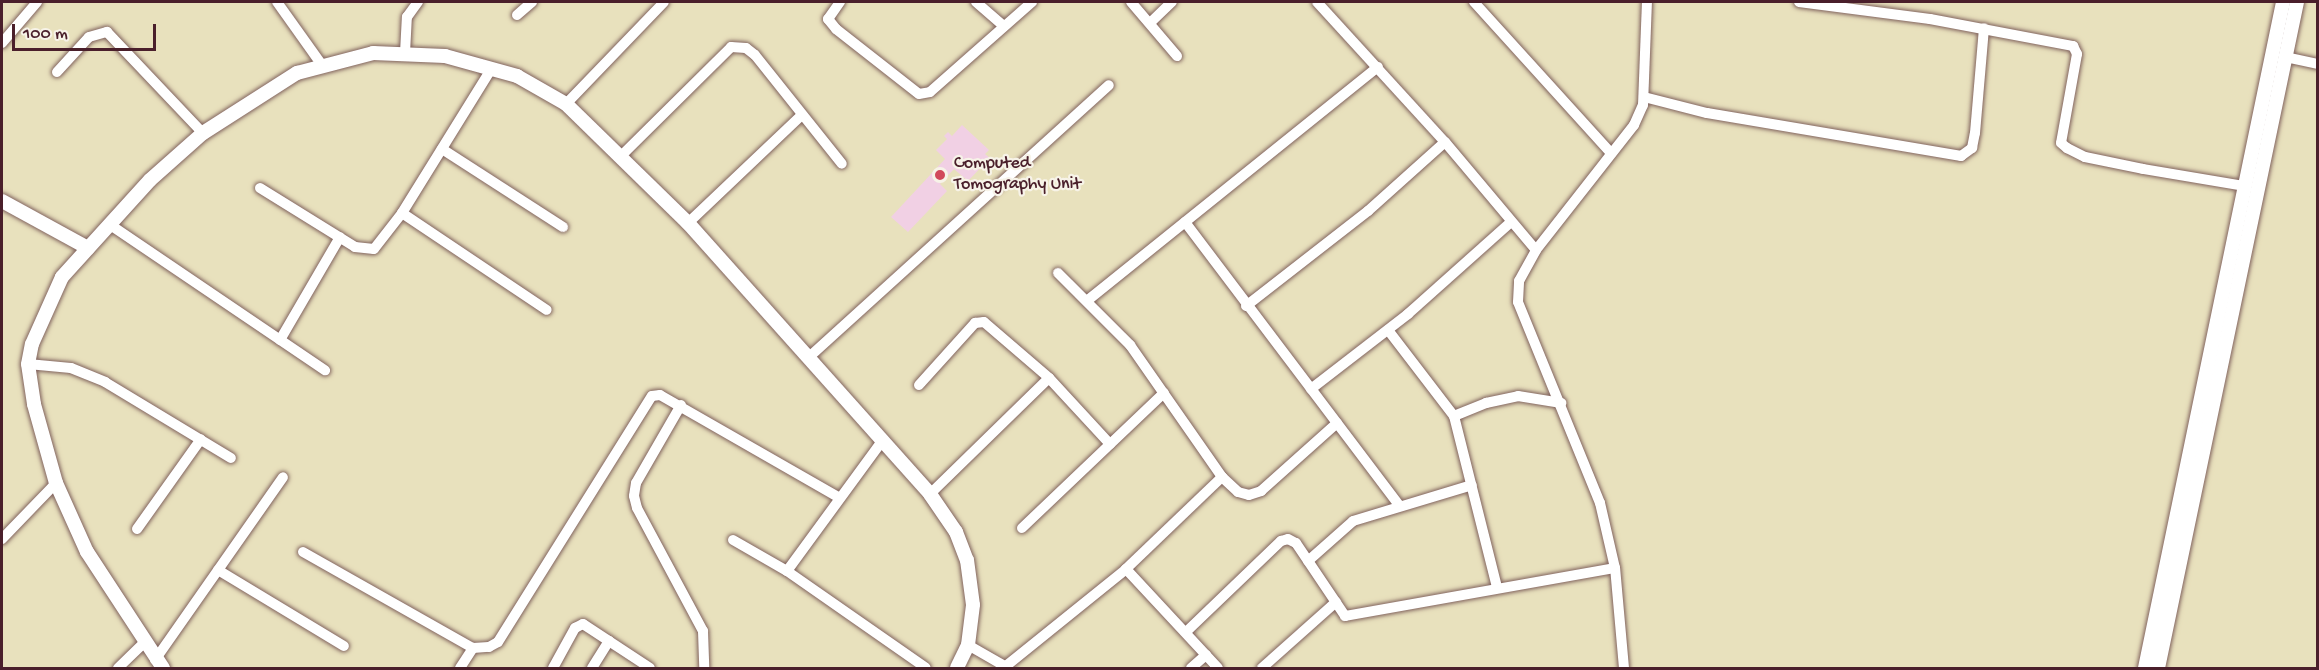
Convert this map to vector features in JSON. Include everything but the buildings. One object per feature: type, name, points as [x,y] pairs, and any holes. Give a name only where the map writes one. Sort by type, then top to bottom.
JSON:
[{"type":"street","points":[[2,43],[37,2]]},
{"type":"street","points":[[277,2],[322,65]]},
{"type":"street","points":[[405,53],[407,17],[418,2]]},
{"type":"street","points":[[517,15],[532,2]]},
{"type":"street","points":[[566,104],[664,2]]},
{"type":"street","points":[[840,2],[828,19],[836,29],[919,94],[930,92],[1032,2]]},
{"type":"street","points":[[976,2],[1004,26]]},
{"type":"street","points":[[1131,2],[1177,56]]},
{"type":"street","points":[[1150,22],[1173,2]]},
{"type":"street","points":[[1317,2],[1445,142],[1536,250]]},
{"type":"street","points":[[1474,2],[1611,153]]},
{"type":"street","points":[[1621,668],[1615,568],[1600,503],[1518,302],[1519,281],[1536,250],[1634,124],[1644,97],[1647,2]]},
{"type":"street","points":[[1799,2],[1984,28],[2073,46],[2077,54],[2061,143],[2067,148],[2085,157],[2245,186]]},
{"type":"street","points":[[2145,669],[2283,2]]},
{"type":"street","points":[[2158,669],[2297,2]]},
{"type":"street","points":[[1644,97],[1707,113],[1961,156],[1972,148],[1975,133],[1984,28]]},
{"type":"street","points":[[57,72],[89,37],[107,32],[203,133]]},
{"type":"street","points":[[621,156],[731,47],[746,48],[755,55],[842,164]]},
{"type":"street","points":[[283,477],[218,570],[159,664],[143,644],[87,552],[56,483],[34,404],[28,364],[47,304],[62,277],[109,224],[203,133],[253,97],[297,73],[373,52],[445,56],[492,68],[517,76],[566,104],[621,156],[688,223],[930,494],[956,532],[967,560],[973,605],[968,645],[957,669]]},
{"type":"street","points":[[2285,57],[2318,64]]},
{"type":"street","points":[[1088,300],[1378,67]]},
{"type":"street","points":[[260,188],[355,247],[374,249],[402,213],[492,68]]},
{"type":"street","points":[[808,358],[1109,86]]},
{"type":"street","points":[[688,223],[802,115]]},
{"type":"street","points":[[1246,306],[1350,226],[1445,142]]},
{"type":"street","points":[[442,149],[563,227]]},
{"type":"street","points":[[2,201],[88,248]]},
{"type":"street","points":[[402,213],[547,310]]},
{"type":"street","points":[[1185,222],[1246,306],[1399,505]]},
{"type":"street","points":[[1311,389],[1388,330],[1511,222]]},
{"type":"street","points":[[109,224],[325,370]]},
{"type":"street","points":[[280,340],[340,237]]},
{"type":"street","points":[[1058,273],[1088,300],[1130,345],[1222,477],[1238,492],[1249,495],[1262,491],[1337,423]]},
{"type":"street","points":[[919,384],[975,323],[984,322],[1049,378],[1110,444]]},
{"type":"street","points":[[1388,330],[1454,416],[1497,587]]},
{"type":"street","points":[[28,364],[71,368],[105,382],[231,458]]},
{"type":"street","points":[[930,494],[1049,378]]},
{"type":"street","points":[[1022,528],[1164,393]]},
{"type":"street","points":[[303,552],[473,648],[498,642],[652,396],[660,395],[840,498]]},
{"type":"street","points":[[1454,416],[1486,403],[1518,396],[1561,403]]},
{"type":"street","points":[[681,405],[636,483],[634,496],[637,508],[703,631],[704,669]]},
{"type":"street","points":[[137,529],[201,439]]},
{"type":"street","points":[[787,571],[883,440]]},
{"type":"street","points":[[968,645],[1007,667],[1126,569],[1222,477]]},
{"type":"street","points":[[2,539],[56,483]]},
{"type":"street","points":[[1308,561],[1353,521],[1399,505],[1473,485]]},
{"type":"street","points":[[733,540],[787,571],[926,669]]},
{"type":"street","points":[[1185,632],[1281,541],[1296,543],[1345,616],[1359,616],[1497,587],[1615,568]]},
{"type":"street","points":[[1126,569],[1218,669]]},
{"type":"street","points":[[218,570],[344,646]]},
{"type":"street","points":[[1263,669],[1336,602]]},
{"type":"street","points":[[553,669],[579,624],[650,669]]},
{"type":"street","points":[[592,669],[609,642]]},
{"type":"street","points":[[118,669],[143,644]]},
{"type":"street","points":[[460,669],[473,648]]},
{"type":"street","points":[[1191,669],[1206,655]]},
{"type":"shaded area","name":"Computed Tomography Unit","points":[[962,125],[989,150],[985,154],[990,158],[968,181],[954,169],[940,184],[947,191],[908,232],[891,217],[945,159],[936,150],[947,139],[944,136],[948,132],[952,136]]},
{"type":"place","name":"Computed Tomography Unit","points":[[940,175]]}]
